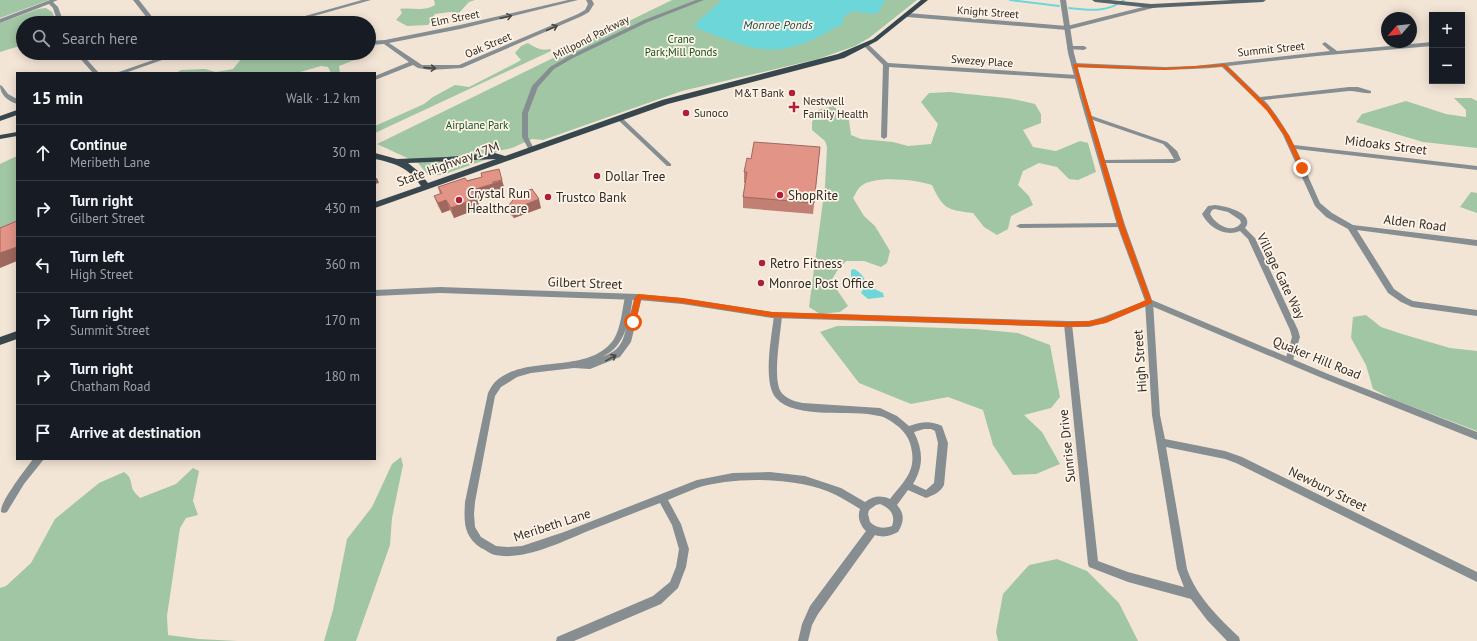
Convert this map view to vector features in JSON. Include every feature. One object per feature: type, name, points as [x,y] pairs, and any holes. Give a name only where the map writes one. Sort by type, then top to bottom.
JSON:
[{"type":"main road","name":"State Highway 17M","points":[[376,205],[693,93],[820,63],[866,45],[925,0]]},
{"type":"main road","points":[[1095,0],[1155,6],[1263,0]]},
{"type":"main road","points":[[0,119],[16,112]]},
{"type":"main road","points":[[0,138],[16,134]]},
{"type":"main road","points":[[376,156],[398,161],[447,160],[495,156],[507,158]]},
{"type":"main road","points":[[398,161],[413,169],[426,187]]},
{"type":"main road","points":[[0,341],[16,335]]},
{"type":"street","points":[[136,0],[149,16]]},
{"type":"street","points":[[309,16],[368,0]]},
{"type":"street","name":"Elm Street","points":[[376,43],[498,19],[575,0]]},
{"type":"street","name":"Oak Street","points":[[385,42],[420,67],[453,68],[468,65],[580,16],[587,11],[591,4],[589,0]]},
{"type":"street","name":"Millpond Parkway","points":[[531,150],[525,137],[525,113],[535,86],[552,68],[584,50],[646,21],[701,0]]},
{"type":"street","name":"High Street","points":[[1063,0],[1074,65],[1121,225],[1149,302],[1156,415],[1182,569],[1185,578],[1195,595],[1216,623],[1235,641]]},
{"type":"street","points":[[0,21],[53,1],[58,16]]},
{"type":"street","name":"Knight Street","points":[[907,15],[1067,28],[1155,6]]},
{"type":"street","points":[[1325,44],[1336,53]]},
{"type":"street","name":"Summit Street","points":[[1074,65],[1165,69],[1224,65],[1429,44]]},
{"type":"street","points":[[866,45],[886,65],[884,137]]},
{"type":"street","points":[[1070,48],[1084,48]]},
{"type":"street","points":[[84,60],[95,72]]},
{"type":"street","points":[[122,72],[158,60]]},
{"type":"street","points":[[376,78],[413,63]]},
{"type":"street","name":"Swezey Place","points":[[886,65],[1078,77]]},
{"type":"street","points":[[1224,65],[1269,110],[1293,146],[1317,204],[1329,215],[1351,227],[1391,291],[1398,297],[1412,304],[1477,313]]},
{"type":"street","points":[[0,87],[6,95],[16,101]]},
{"type":"street","points":[[1258,99],[1349,89],[1358,89],[1369,92]]},
{"type":"street","points":[[1089,116],[1130,132],[1161,140],[1170,147],[1178,160],[1102,162]]},
{"type":"street","points":[[619,118],[669,165]]},
{"type":"street","name":"Midoaks Street","points":[[1293,146],[1477,168]]},
{"type":"street","name":"Village Gate Way","points":[[1214,207],[1226,208],[1238,213],[1244,221],[1241,228],[1238,230],[1226,230],[1215,225],[1208,218],[1207,211],[1214,207]]},
{"type":"street","points":[[1020,226],[1121,225]]},
{"type":"street","name":"Alden Road","points":[[1351,227],[1477,243]]},
{"type":"street","name":"Village Gate Way","points":[[1241,228],[1251,238],[1294,330],[1296,337],[1289,361]]},
{"type":"street","name":"Gilbert Street","points":[[376,293],[440,290],[638,297],[682,301],[778,315],[1068,324],[1089,324],[1106,320],[1149,302]]},
{"type":"street","name":"Meribeth Lane","points":[[574,365],[600,355],[614,345],[621,335],[629,297]]},
{"type":"street","name":"Meribeth Lane","points":[[638,297],[630,332],[623,349],[617,355],[590,366],[574,365],[531,370],[515,374],[506,378],[498,385],[492,396],[470,502],[470,528],[478,540],[494,550],[507,552],[522,551],[565,536],[697,484],[733,477],[770,476],[805,480],[838,491],[865,507]]},
{"type":"street","name":"Quaker Hill Road","points":[[1149,302],[1289,361],[1477,436]]},
{"type":"street","points":[[778,315],[773,382],[778,395],[792,404],[803,407],[880,412],[892,416],[908,430],[917,446],[916,468],[906,485],[891,505]]},
{"type":"street","name":"Sunrise Drive","points":[[1068,324],[1093,564],[1128,577],[1195,595]]},
{"type":"street","points":[[906,485],[926,494],[934,491],[939,485],[944,443],[939,429],[933,425],[925,424],[908,430]]},
{"type":"street","name":"Newbury Street","points":[[1160,442],[1225,455],[1239,460],[1477,577]]},
{"type":"street","points":[[4,509],[21,481],[38,460]]},
{"type":"street","points":[[561,641],[657,600],[674,585],[682,567],[684,549],[676,524],[662,498]]},
{"type":"street","points":[[880,500],[891,505],[898,514],[898,525],[890,532],[884,534],[872,531],[864,522],[863,511],[865,507],[874,501],[880,500]]},
{"type":"street","points":[[802,641],[807,624],[814,610],[872,531]]},
{"type":"green space","points":[[0,0],[49,0],[0,18]]},
{"type":"green space","points":[[434,0],[475,0],[469,2],[459,13],[450,12],[435,14],[428,25],[407,26],[396,20],[402,13],[400,9],[422,9],[431,7],[435,5]]},
{"type":"green space","name":"Crane Park;Mill Ponds","points":[[672,0],[917,0],[869,38],[855,46],[818,59],[682,91],[543,140],[532,139],[512,148],[498,151],[485,160],[442,175],[428,175],[418,163],[377,144]]},
{"type":"green space","points":[[46,8],[52,12],[54,16],[19,16],[38,9]]},
{"type":"green space","points":[[16,17],[16,47],[0,52],[0,23]]},
{"type":"green space","points":[[528,43],[539,49],[550,49],[551,51],[376,133],[376,126],[424,104],[433,97],[455,85],[469,87],[516,63],[521,60],[515,53],[521,46]]},
{"type":"green space","points":[[240,60],[354,60],[339,66],[340,72],[330,72],[328,67],[321,66],[300,72],[216,72],[233,69]]},
{"type":"green space","points":[[205,69],[216,72],[178,72],[181,70]]},
{"type":"green space","points":[[950,92],[1003,98],[1035,104],[1041,114],[1041,123],[1023,130],[1033,147],[1056,151],[1080,141],[1088,143],[1096,172],[1078,180],[1069,179],[1057,167],[1039,163],[1023,171],[1018,185],[1029,196],[1033,205],[1011,216],[1008,229],[997,235],[984,227],[973,213],[957,211],[943,204],[932,185],[916,181],[894,179],[873,181],[865,184],[858,189],[853,198],[864,216],[875,226],[890,251],[887,263],[881,267],[864,261],[846,261],[831,281],[848,306],[840,312],[820,314],[809,307],[825,186],[827,147],[825,141],[812,130],[812,122],[818,110],[833,106],[849,120],[851,135],[861,139],[893,142],[908,146],[931,144],[938,124],[921,102],[929,93]]},
{"type":"green space","points":[[1454,98],[1471,98],[1477,101],[1477,148],[1423,142],[1356,122],[1362,114],[1406,101],[1446,114],[1466,117],[1466,110]]},
{"type":"green space","points":[[16,156],[16,234],[0,238],[0,164]]},
{"type":"green space","points":[[1471,192],[1477,193],[1477,213],[1460,207]]},
{"type":"green space","points":[[1366,315],[1381,327],[1402,334],[1450,348],[1477,351],[1477,431],[1392,399],[1373,389],[1366,365],[1351,338],[1353,317]]},
{"type":"green space","points":[[837,326],[976,329],[1018,333],[1050,345],[1060,397],[1051,408],[1024,415],[1042,432],[1060,464],[1036,474],[1013,475],[993,445],[983,410],[948,397],[911,404],[859,383],[820,332]]},
{"type":"green space","points":[[401,457],[403,465],[392,518],[390,545],[356,641],[324,641],[333,610],[347,539],[372,507],[392,464]]},
{"type":"green space","points":[[193,468],[199,471],[193,501],[198,515],[186,518],[180,528],[167,616],[168,635],[198,639],[238,641],[0,641],[0,588],[6,586],[31,563],[55,519],[99,483],[124,472],[130,478],[133,490],[140,498],[176,484]]},
{"type":"green space","points":[[1057,559],[1087,571],[1119,603],[1138,641],[998,641],[996,632],[1003,594],[1029,565]]},
{"type":"water","name":"Monroe Ponds","points":[[722,0],[885,0],[879,12],[873,14],[853,11],[843,17],[844,23],[812,40],[791,47],[767,49],[743,45],[696,28],[695,24]]},
{"type":"water","points":[[854,269],[865,280],[866,285],[883,293],[884,297],[868,299],[861,293],[864,288],[861,290],[854,287],[851,279],[851,270]]},
{"type":"building","name":"ShopRite","points":[[754,142],[820,147],[814,203],[743,197],[747,172],[744,172],[747,158],[751,159]]},
{"type":"building","points":[[499,169],[502,180],[472,190],[477,198],[451,208],[446,200],[438,203],[434,196],[442,193],[438,187],[465,178],[467,181],[482,177],[481,173]]},
{"type":"building","points":[[532,189],[539,199],[512,210],[508,206],[518,194]]},
{"type":"building","points":[[16,221],[16,247],[0,253],[0,228]]},
{"type":"waterway","points":[[1010,0],[1059,6]]},
{"type":"waterway","points":[[1069,8],[1098,10],[1111,7],[1124,0]]},
{"type":"place","name":"M&T Bank","points":[[792,93]]},
{"type":"place","name":"Nestwell Family Health","points":[[794,107]]},
{"type":"place","name":"Sunoco","points":[[686,113]]},
{"type":"place","name":"Dollar Tree","points":[[597,176]]},
{"type":"place","name":"ShopRite","points":[[780,195]]},
{"type":"place","name":"Trustco Bank","points":[[548,197]]},
{"type":"place","name":"Crystal Run Healthcare","points":[[459,200]]},
{"type":"place","name":"Retro Fitness","points":[[762,263]]},
{"type":"place","name":"Monroe Post Office","points":[[761,283]]},
{"type":"route","points":[[633,322],[638,297],[682,301],[772,315],[830,318],[1068,324],[1089,324],[1106,320],[1149,302],[1121,225],[1074,65],[1165,69],[1224,65],[1269,110],[1293,146],[1302,168]]},
{"type":"park label","name":"Airplane Park","points":[[477,125]]}]
